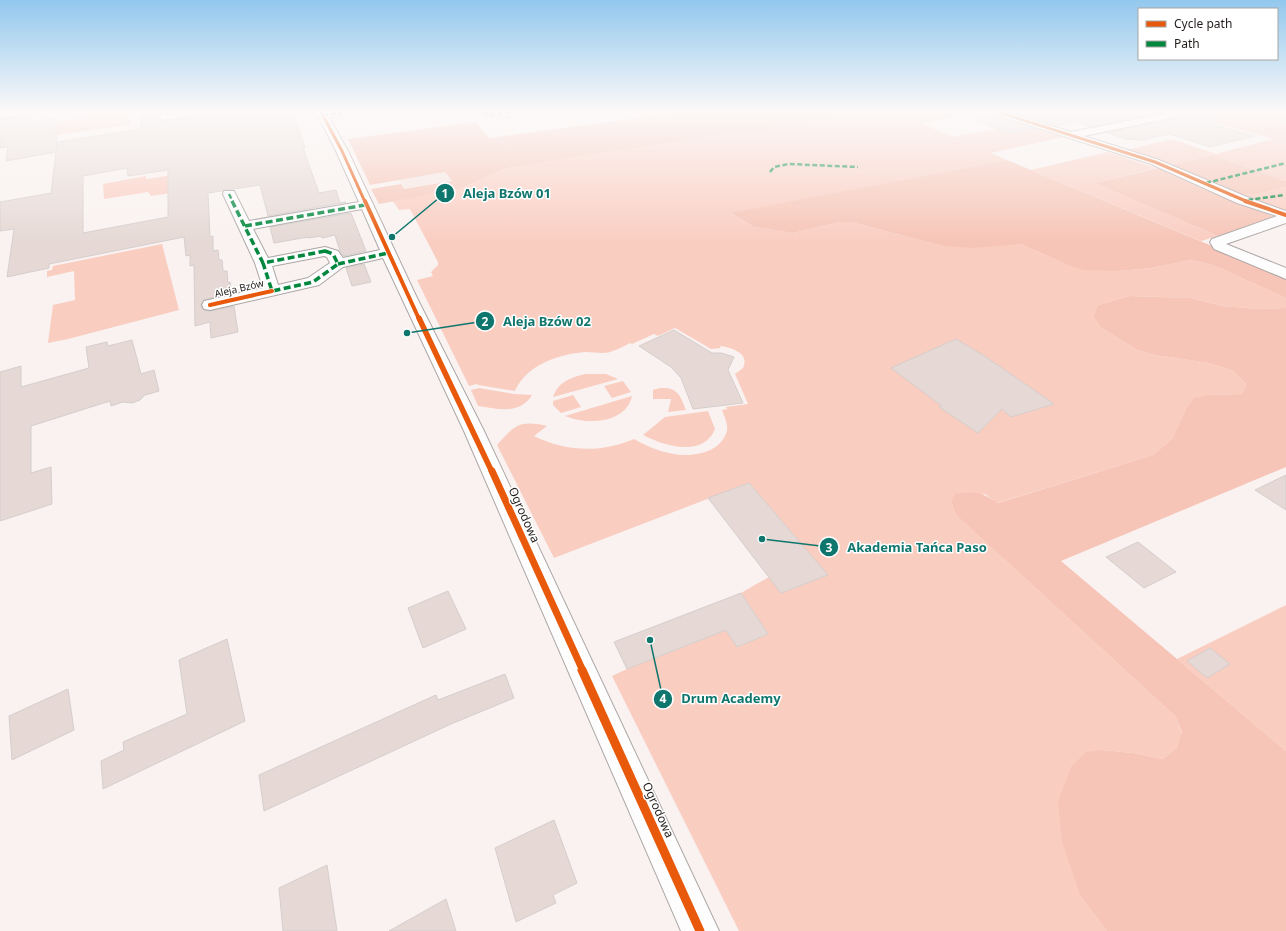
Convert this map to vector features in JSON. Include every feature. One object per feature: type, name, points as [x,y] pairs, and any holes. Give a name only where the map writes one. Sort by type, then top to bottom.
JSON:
[{"type":"street","name":"Ogrodowa","points":[[344,155],[365,205],[474,431],[700,931]]},
{"type":"street","points":[[1134,155],[1155,162],[1242,200],[1286,215]]},
{"type":"street","name":"Aleja Bzów","points":[[229,194],[263,263],[272,291]]},
{"type":"street","points":[[245,226],[365,205]]},
{"type":"street","points":[[1286,218],[1217,242],[1219,246],[1286,274]]},
{"type":"street","name":"Aleja Bzów","points":[[263,263],[325,251],[333,254],[338,264]]},
{"type":"street","name":"Aleja Bzów","points":[[210,305],[313,282],[338,264],[388,253]]},
{"type":"shaded area","points":[[356,155],[589,155],[507,168],[459,189],[379,204],[371,189],[401,184],[404,189],[452,181],[445,172],[370,185]]},
{"type":"shaded area","points":[[589,155],[997,155],[1007,160],[731,214],[754,227],[793,233],[840,222],[851,222],[943,246],[1021,244],[1065,264],[1119,271],[1151,268],[1191,260],[1213,265],[1286,298],[1286,308],[1259,309],[1222,306],[1191,298],[1130,296],[1098,305],[1093,316],[1100,327],[1137,350],[1155,355],[1209,363],[1233,371],[1246,384],[1242,394],[1208,395],[1185,411],[1172,439],[1153,455],[997,503],[985,494],[951,502],[956,515],[1175,716],[1182,733],[1177,747],[1163,759],[1133,753],[1102,750],[1081,897],[1107,931],[739,931],[612,676],[726,630],[737,647],[768,634],[741,593],[769,577],[781,593],[827,575],[749,483],[554,558],[497,445],[508,433],[524,424],[538,424],[547,426],[534,436],[571,448],[584,449],[609,447],[634,439],[663,452],[684,455],[704,452],[718,445],[726,434],[727,425],[722,410],[727,409],[726,407],[748,404],[735,374],[743,368],[745,363],[742,355],[735,350],[721,346],[720,348],[711,349],[675,328],[658,336],[654,334],[610,352],[576,353],[544,362],[527,374],[515,391],[477,384],[469,386],[417,280],[433,276],[431,272],[438,265],[438,262],[410,209],[399,210],[393,201],[459,189],[507,168]]},
{"type":"shaded area","points":[[1093,155],[1118,155],[1156,168],[1094,183],[1218,236],[1201,241],[1031,170]]},
{"type":"shaded area","points":[[1143,155],[1210,155],[1170,165]]},
{"type":"shaded area","points":[[1213,155],[1286,155],[1286,181]]},
{"type":"shaded area","points":[[1213,155],[1286,181],[1286,187],[1254,195],[1238,194],[1170,165]]},
{"type":"shaded area","points":[[1007,160],[1286,277],[1286,298],[1213,265],[1191,260],[1151,268],[1119,271],[1084,270],[1065,264],[1021,244],[974,248],[943,246],[851,222],[840,222],[793,233],[754,227],[730,213]]},
{"type":"shaded area","points":[[223,168],[225,185],[151,196],[148,192],[104,199],[103,184],[146,176],[146,179]]},
{"type":"shaded area","points":[[1158,168],[1205,190],[1278,218],[1218,236],[1094,183]]},
{"type":"shaded area","points":[[445,171],[452,181],[404,189],[399,179]]},
{"type":"shaded area","points":[[1286,187],[1286,210],[1259,203],[1238,194],[1254,195]]},
{"type":"shaded area","points":[[162,244],[179,310],[48,343],[53,305],[75,300],[74,271],[47,277],[47,271],[52,270],[53,266]]},
{"type":"shaded area","points":[[1130,296],[1191,298],[1222,306],[1259,309],[1286,308],[1286,467],[1061,561],[1286,751],[1286,931],[1107,931],[1081,897],[1062,842],[1058,802],[1071,767],[1086,752],[1102,750],[1133,753],[1163,759],[1177,747],[1182,732],[1175,716],[956,515],[951,502],[955,494],[978,493],[998,503],[1153,455],[1172,439],[1185,411],[1194,398],[1208,395],[1242,394],[1246,384],[1233,371],[1209,363],[1155,355],[1137,350],[1100,327],[1093,316],[1098,305]]},
{"type":"shaded area","points":[[586,374],[606,374],[618,379],[553,397],[558,388],[566,381]]},
{"type":"shaded area","points":[[623,381],[631,392],[612,398],[604,386]]},
{"type":"shaded area","points":[[479,388],[514,394],[532,395],[521,406],[500,409],[478,406],[471,390]]},
{"type":"shaded area","points":[[660,388],[671,389],[678,393],[686,410],[668,412],[671,399],[653,399],[653,390]]},
{"type":"shaded area","points":[[573,395],[581,407],[561,413],[553,405],[553,401]]},
{"type":"shaded area","points":[[632,396],[628,405],[622,412],[614,417],[604,420],[583,421],[565,416]]},
{"type":"shaded area","points":[[708,411],[715,429],[709,438],[702,444],[692,447],[672,446],[643,435],[665,417]]},
{"type":"shaded area","points":[[1286,605],[1286,751],[1177,659]]},
{"type":"building","points":[[7,155],[37,155],[6,161]]},
{"type":"building","points":[[56,155],[306,155],[319,193],[336,190],[340,203],[346,202],[268,216],[260,185],[208,193],[210,237],[213,236],[213,251],[218,250],[219,260],[222,260],[223,271],[227,271],[228,283],[230,282],[232,293],[204,300],[201,306],[204,310],[210,311],[234,306],[238,332],[211,338],[210,322],[195,326],[194,265],[190,266],[190,255],[186,256],[184,237],[49,264],[49,268],[7,277],[14,229],[0,231],[0,202],[51,193]],"holes":[[[127,168],[128,176],[168,170],[168,217],[83,233],[83,176]]]},
{"type":"building","points":[[351,213],[366,251],[344,256],[340,251],[335,235],[322,238],[321,236],[308,237],[274,243],[270,227]]},
{"type":"building","points":[[364,264],[371,282],[352,286],[346,268]]},
{"type":"building","points":[[674,330],[712,353],[721,353],[734,357],[728,370],[743,403],[693,409],[681,378],[671,367],[639,346]]},
{"type":"building","points":[[956,339],[986,357],[1054,404],[1011,417],[1002,409],[978,433],[939,407],[942,406],[891,368]]},
{"type":"building","points":[[132,340],[141,374],[154,370],[159,391],[145,395],[140,400],[132,403],[123,402],[111,406],[110,401],[31,426],[31,473],[51,467],[52,504],[0,521],[0,372],[21,366],[21,387],[89,368],[86,347],[107,342],[108,346]]},
{"type":"building","points":[[1286,475],[1286,510],[1255,490]]},
{"type":"building","points":[[749,483],[828,575],[781,593],[708,498]]},
{"type":"building","points":[[1138,542],[1176,572],[1144,588],[1106,557]]},
{"type":"building","points":[[448,591],[466,629],[423,648],[408,608]]},
{"type":"building","points":[[741,593],[768,634],[737,647],[726,630],[627,669],[614,642]]},
{"type":"building","points":[[227,639],[245,721],[103,789],[101,761],[124,750],[123,742],[187,714],[179,660]]},
{"type":"building","points":[[1210,648],[1230,664],[1207,678],[1187,661]]},
{"type":"building","points":[[505,674],[514,698],[451,724],[264,811],[259,775],[436,695],[438,700]]},
{"type":"building","points":[[68,689],[74,730],[12,760],[9,716]]},
{"type":"building","points":[[554,820],[577,883],[553,895],[556,903],[516,922],[495,848]]},
{"type":"building","points":[[327,865],[337,931],[283,931],[279,888]]},
{"type":"building","points":[[446,899],[456,931],[389,931]]},
{"type":"marked path","points":[[1206,183],[1286,163]]},
{"type":"marked path","points":[[770,172],[774,167],[789,164],[858,167]]},
{"type":"marked path","points":[[229,194],[263,263]]},
{"type":"marked path","points":[[1248,200],[1284,195]]},
{"type":"marked path","points":[[245,226],[365,205]]},
{"type":"marked path","points":[[338,264],[333,254],[325,251],[263,263],[272,291],[313,282],[338,264],[388,253]]},
{"type":"cycle path","points":[[344,155],[409,298],[474,431],[700,931]]},
{"type":"cycle path","points":[[1134,155],[1155,162],[1242,200],[1286,215]]},
{"type":"cycle path","points":[[210,305],[272,291]]},
{"type":"place","name":"Aleja Bzów 01","points":[[392,237]]},
{"type":"place","name":"Aleja Bzów 02","points":[[407,333]]},
{"type":"place","name":"Akademia Tańca Paso","points":[[762,539]]},
{"type":"place","name":"Drum Academy","points":[[650,640]]}]
